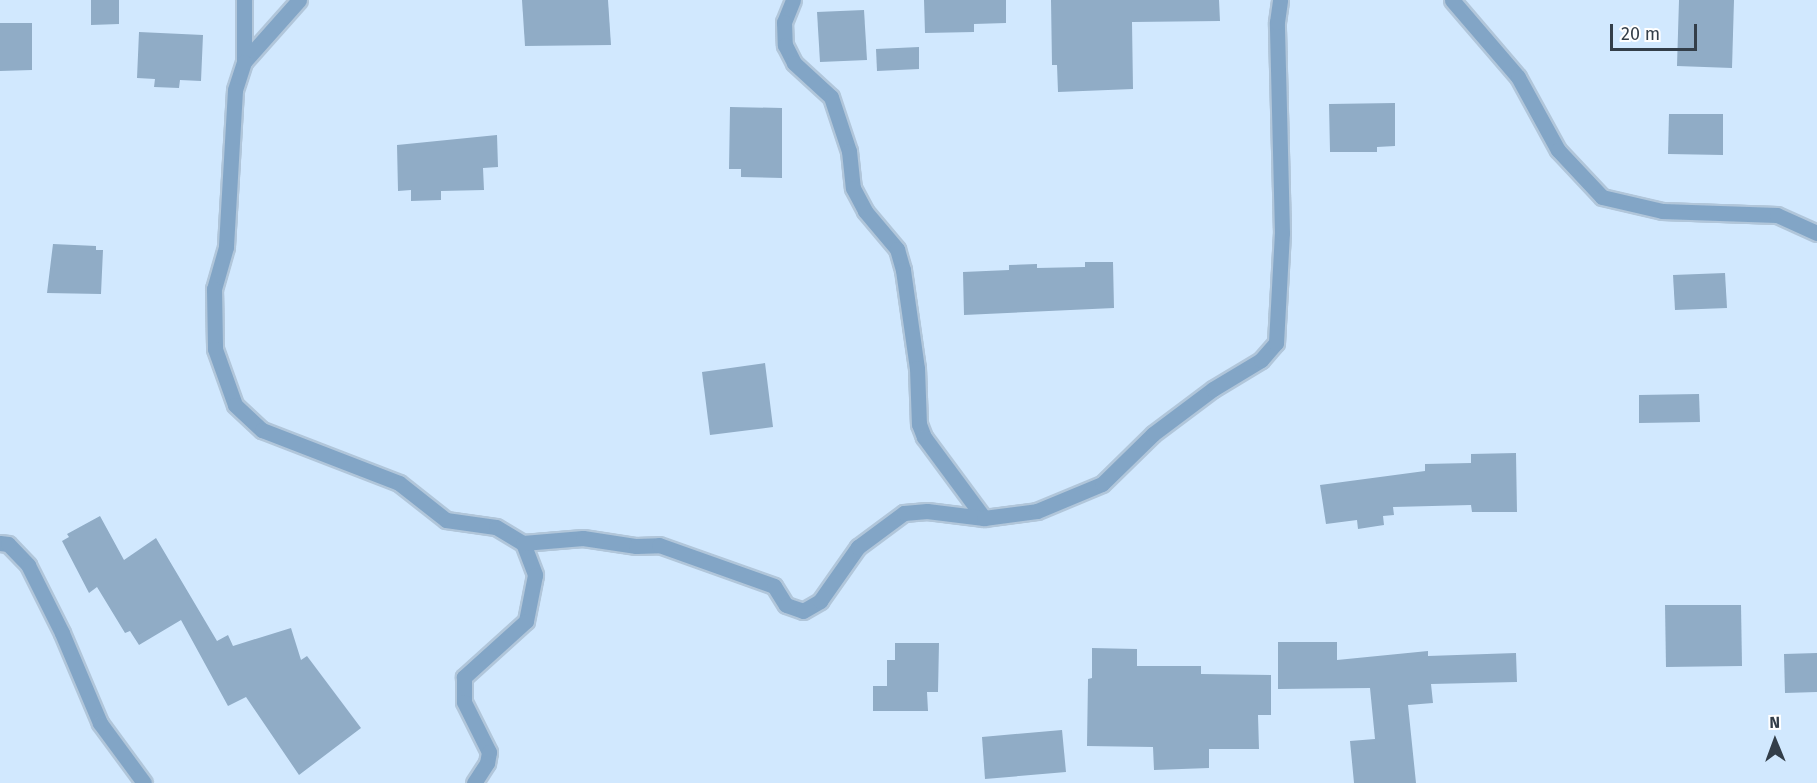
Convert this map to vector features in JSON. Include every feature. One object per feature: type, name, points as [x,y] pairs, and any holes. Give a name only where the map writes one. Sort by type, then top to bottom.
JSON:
[{"type":"street","points":[[244,0],[244,62],[235,90],[227,187],[226,247],[214,289],[215,350],[236,405],[262,430],[399,483],[446,520],[496,527],[523,543],[584,538],[636,546],[659,545],[774,586],[786,605],[803,611],[820,601],[858,547],[904,513],[927,511],[984,518],[1037,511],[1102,484],[1153,434],[1213,389],[1261,360],[1276,343],[1282,232],[1277,22],[1280,0]]},
{"type":"street","points":[[244,62],[299,0]]},
{"type":"street","points":[[793,0],[784,22],[786,45],[794,63],[831,97],[847,143],[853,188],[864,211],[897,249],[903,270],[921,431],[984,518]]},
{"type":"street","points":[[1452,0],[1518,76],[1558,150],[1602,197],[1662,211],[1777,215],[1817,233]]},
{"type":"street","points":[[0,543],[8,544],[28,565],[62,633],[100,723],[144,783]]},
{"type":"street","points":[[474,783],[487,764],[489,752],[464,702],[464,676],[526,621],[535,574],[523,543]]},
{"type":"building","points":[[91,0],[119,0],[119,24],[91,25]]},
{"type":"building","points":[[522,0],[608,0],[611,45],[525,46]]},
{"type":"building","points":[[924,0],[1006,0],[1006,23],[974,24],[974,32],[925,33]]},
{"type":"building","points":[[1051,0],[1219,0],[1220,21],[1132,22],[1133,89],[1058,92],[1057,65],[1052,65]]},
{"type":"building","points":[[1679,0],[1734,0],[1732,68],[1677,66]]},
{"type":"building","points":[[864,10],[867,60],[820,62],[817,12]]},
{"type":"building","points":[[0,23],[32,23],[32,70],[0,71]]},
{"type":"building","points":[[139,32],[203,35],[201,81],[180,80],[179,88],[154,87],[155,79],[137,78]]},
{"type":"building","points":[[919,47],[919,69],[877,71],[876,49]]},
{"type":"building","points":[[1395,103],[1395,146],[1377,147],[1377,152],[1330,152],[1329,104]]},
{"type":"building","points":[[730,107],[782,108],[782,178],[741,177],[741,169],[729,169]]},
{"type":"building","points":[[1669,114],[1723,114],[1723,155],[1668,154]]},
{"type":"building","points":[[497,135],[498,167],[483,168],[484,190],[441,191],[441,200],[411,201],[411,190],[398,191],[397,145]]},
{"type":"building","points":[[53,244],[96,246],[96,250],[103,250],[101,294],[47,293]]},
{"type":"building","points":[[1085,262],[1113,262],[1114,308],[964,315],[963,272],[1009,270],[1009,265],[1037,264],[1037,268],[1085,267]]},
{"type":"building","points":[[1725,273],[1727,308],[1675,310],[1673,275]]},
{"type":"building","points":[[765,363],[773,427],[710,435],[702,372]]},
{"type":"building","points":[[1699,394],[1700,422],[1639,423],[1639,395]]},
{"type":"building","points":[[1516,453],[1517,512],[1472,512],[1471,505],[1393,507],[1394,515],[1383,516],[1384,525],[1358,529],[1357,520],[1326,524],[1320,485],[1425,471],[1425,464],[1471,463],[1471,454]]},
{"type":"building","points":[[100,516],[124,560],[156,538],[217,641],[228,635],[233,646],[291,628],[301,660],[307,656],[361,728],[299,775],[246,697],[228,706],[181,620],[139,645],[130,631],[125,633],[97,587],[89,593],[62,541],[69,537],[67,534]]},
{"type":"building","points":[[1665,605],[1741,605],[1742,666],[1666,667]]},
{"type":"building","points":[[1278,642],[1337,642],[1337,660],[1428,651],[1428,656],[1516,653],[1517,682],[1431,684],[1433,703],[1408,705],[1416,783],[1354,783],[1350,741],[1375,739],[1370,688],[1278,689]]},
{"type":"building","points":[[895,643],[939,643],[938,692],[927,692],[928,711],[873,711],[873,686],[887,686],[887,660],[895,660]]},
{"type":"building","points":[[1092,648],[1137,649],[1137,666],[1201,666],[1201,674],[1271,675],[1271,715],[1258,715],[1259,749],[1209,749],[1209,768],[1154,770],[1153,747],[1087,746],[1088,679],[1092,678]]},
{"type":"building","points":[[1817,653],[1817,692],[1785,693],[1784,654]]},
{"type":"building","points":[[1062,730],[1066,772],[985,779],[982,737]]}]
